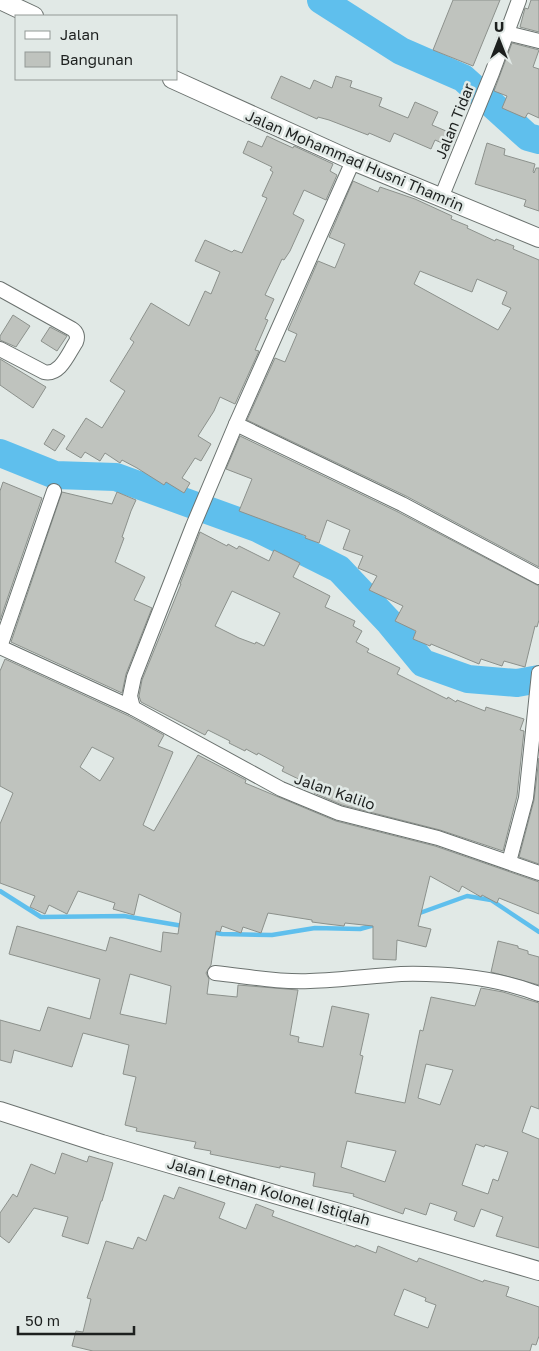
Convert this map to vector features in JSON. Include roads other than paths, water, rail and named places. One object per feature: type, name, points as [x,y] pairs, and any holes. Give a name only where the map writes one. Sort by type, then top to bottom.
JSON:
[{"type":"street","points":[[0,0],[32,15]]},
{"type":"street","name":"Jalan Tidar","points":[[441,198],[519,0]]},
{"type":"street","points":[[507,32],[539,41]]},
{"type":"street","name":"Jalan Mohammad Husni Thamrin","points":[[174,80],[353,161],[539,238]]},
{"type":"street","points":[[133,708],[130,696],[134,677],[193,526],[236,424],[353,161]]},
{"type":"street","points":[[0,289],[72,329],[76,333],[77,338],[58,370],[51,373],[44,372],[0,349]]},
{"type":"street","points":[[236,424],[402,504],[539,577]]},
{"type":"street","points":[[0,647],[54,491]]},
{"type":"street","name":"Jalan Kalilo","points":[[0,647],[133,708],[281,789],[339,813],[438,838],[539,872]]},
{"type":"street","points":[[510,862],[526,798],[539,673]]},
{"type":"street","points":[[215,973],[309,982],[400,974],[438,974],[492,980],[539,994]]},
{"type":"street","name":"Jalan Letnan Kolonel Istiqlah","points":[[0,1111],[102,1144],[539,1271]]},
{"type":"waterway","points":[[321,0],[401,51],[463,78],[528,137],[539,140]]},
{"type":"waterway","points":[[0,453],[55,475],[116,477],[257,528],[339,569],[390,623],[423,663],[468,679],[517,683],[539,679]]},
{"type":"waterway","points":[[0,891],[41,917],[124,916],[183,926]]},
{"type":"waterway","points":[[417,914],[467,896],[491,900],[539,932]]},
{"type":"waterway","points":[[210,932],[272,935],[315,928],[360,929],[378,924]]}]
